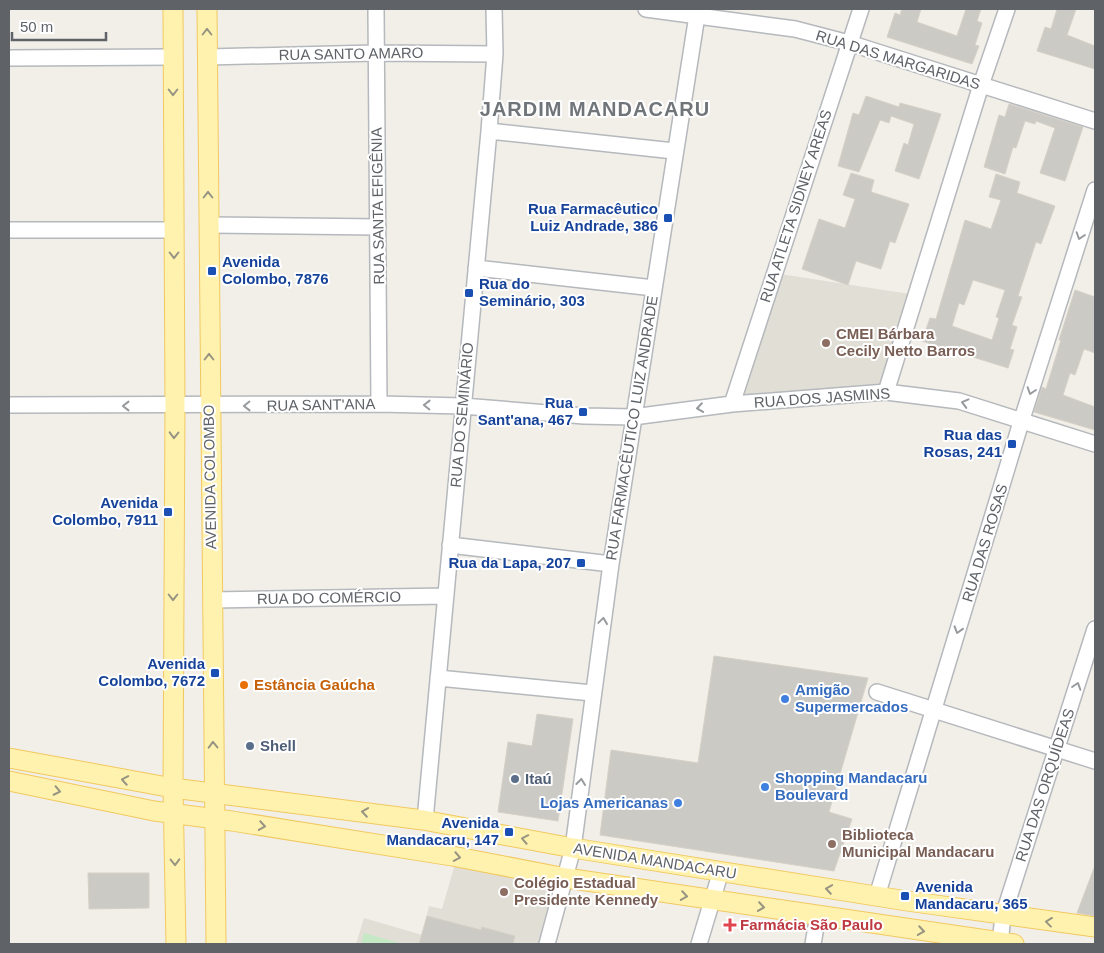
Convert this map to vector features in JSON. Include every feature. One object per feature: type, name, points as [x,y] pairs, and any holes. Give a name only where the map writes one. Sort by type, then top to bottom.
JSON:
[{"type":"main road","points":[[173,9],[175,406],[173,788],[176,944]]},
{"type":"main road","name":"AVENIDA COLOMBO","points":[[207,9],[216,944]]},
{"type":"main road","name":"AVENIDA MANDACARU","points":[[9,758],[173,788],[425,820],[573,848],[721,872],[1003,916],[1095,927]]},
{"type":"main road","name":"AVENIDA MANDACARU","points":[[9,781],[174,814],[452,856],[566,878],[1007,943]]},
{"type":"main road","points":[[315,834],[321,806]]},
{"type":"street","name":"RUA SANTA EFIGÊNIA","points":[[376,9],[380,404]]},
{"type":"street","name":"RUA DO SEMINÁRIO","points":[[425,820],[489,131],[495,54],[494,9]]},
{"type":"street","name":"RUA DAS MARGARIDAS","points":[[646,9],[697,12],[795,29],[849,43],[1095,121]]},
{"type":"street","name":"RUA ATLETA SIDNEY AREAS","points":[[732,404],[861,9]]},
{"type":"street","points":[[886,392],[981,84],[1007,9]]},
{"type":"street","name":"RUA FARMACÊUTICO LUIZ ANDRADE","points":[[547,944],[573,848],[592,693],[611,564],[697,12]]},
{"type":"street","name":"RUA SANTO AMARO","points":[[208,57],[375,53],[495,54]]},
{"type":"street","points":[[9,58],[173,57]]},
{"type":"street","points":[[489,131],[674,151]]},
{"type":"street","name":"RUA DAS ROSAS","points":[[877,896],[1022,419],[1095,190]]},
{"type":"street","points":[[208,225],[378,227]]},
{"type":"street","points":[[9,230],[174,230]]},
{"type":"street","points":[[476,268],[654,288]]},
{"type":"street","name":"RUA DOS JASMINS","points":[[633,417],[732,404],[886,392],[960,401],[1022,419],[1095,444]]},
{"type":"street","name":"RUA SANT'ANA","points":[[9,406],[380,404],[463,406],[633,417]]},
{"type":"street","points":[[450,545],[611,564]]},
{"type":"street","name":"RUA DO COMÉRCIO","points":[[212,600],[446,596]]},
{"type":"street","name":"RUA DAS ORQUÍDEAS","points":[[1007,943],[1003,916],[1095,629]]},
{"type":"street","points":[[438,678],[592,693]]},
{"type":"street","points":[[877,692],[1095,761]]},
{"type":"street","points":[[699,944],[721,872]]},
{"type":"street","points":[[813,944],[818,915]]},
{"type":"shaded area","name":"CMEI Bárbara Cecily Netto Barros","points":[[774,273],[916,295],[886,392],[732,404]]},
{"type":"shaded area","name":"Colégio Estadual Presidente Kennedy","points":[[457,857],[566,878],[547,944],[356,944],[364,918],[422,935],[429,906],[442,909]]},
{"type":"green space","points":[[364,933],[403,944],[361,944]]},
{"type":"building","points":[[902,9],[921,9],[917,22],[957,36],[966,9],[981,9],[977,21],[982,23],[975,45],[979,46],[972,64],[887,37],[895,13],[900,15]]},
{"type":"building","points":[[1057,9],[1076,9],[1067,35],[1095,46],[1095,69],[1037,51],[1045,27],[1051,29]]},
{"type":"building","points":[[866,96],[899,107],[900,103],[941,114],[919,179],[895,171],[904,143],[908,145],[914,124],[891,116],[889,123],[880,120],[859,172],[838,166],[853,113],[859,115]]},
{"type":"building","points":[[1009,104],[1083,127],[1065,181],[1040,173],[1055,128],[1036,121],[1035,124],[1025,121],[1016,148],[1013,147],[1005,174],[984,167],[999,115],[1005,117]]},
{"type":"building","points":[[851,173],[874,180],[871,192],[909,204],[895,243],[890,241],[881,269],[856,261],[848,285],[802,269],[819,219],[845,228],[855,199],[843,195]]},
{"type":"building","points":[[996,174],[1020,182],[1017,193],[1055,206],[1041,244],[1036,242],[1018,296],[1022,297],[1012,325],[1017,327],[1010,349],[1014,350],[1008,368],[922,341],[930,318],[936,319],[965,220],[991,229],[1001,200],[989,197]],"holes":[[[973,280],[1005,290],[996,317],[999,318],[992,340],[952,326],[959,303],[964,305]]]},
{"type":"building","points":[[1075,290],[1095,297],[1095,353],[1084,349],[1075,375],[1070,373],[1063,395],[1095,407],[1095,430],[1034,412],[1042,387],[1046,389]]},
{"type":"building","points":[[714,656],[868,678],[829,812],[852,819],[834,871],[600,835],[611,750],[698,763]]},
{"type":"building","points":[[537,714],[573,719],[558,821],[498,812],[508,742],[532,746]]},
{"type":"building","points":[[1094,868],[1095,916],[1077,913]]},
{"type":"building","points":[[88,873],[149,873],[149,908],[89,909]]},
{"type":"building","points":[[427,916],[481,930],[482,927],[515,936],[513,944],[419,944]]},
{"type":"place","name":"Rua Farmacêutico Luiz Andrade, 386","points":[[668,218]]},
{"type":"place","name":"Avenida Colombo, 7876","points":[[212,271]]},
{"type":"place","name":"Rua do Seminário, 303","points":[[469,293]]},
{"type":"place","name":"CMEI Bárbara Cecily Netto Barros","points":[[826,343]]},
{"type":"place","name":"Rua Sant'ana, 467","points":[[583,412]]},
{"type":"place","name":"Rua das Rosas, 241","points":[[1012,444]]},
{"type":"place","name":"Avenida Colombo, 7911","points":[[168,512]]},
{"type":"place","name":"Rua da Lapa, 207","points":[[581,563]]},
{"type":"place","name":"Avenida Colombo, 7672","points":[[215,673]]},
{"type":"place","name":"Estância Gaúcha","points":[[244,685]]},
{"type":"place","name":"Amigão Supermercados","points":[[785,699]]},
{"type":"place","name":"Shell","points":[[250,746]]},
{"type":"place","name":"Itaú","points":[[515,779]]},
{"type":"place","name":"Shopping Mandacaru Boulevard","points":[[765,787]]},
{"type":"place","name":"Lojas Americanas","points":[[678,803]]},
{"type":"place","name":"Avenida Mandacaru, 147","points":[[509,832]]},
{"type":"place","name":"Biblioteca Municipal Mandacaru","points":[[832,844]]},
{"type":"place","name":"Colégio Estadual Presidente Kennedy","points":[[504,892]]},
{"type":"place","name":"Avenida Mandacaru, 365","points":[[905,896]]},
{"type":"place","name":"Farmácia São Paulo","points":[[730,925]]},
{"type":"district","name":"JARDIM MANDACARU","points":[[595,109]]}]
